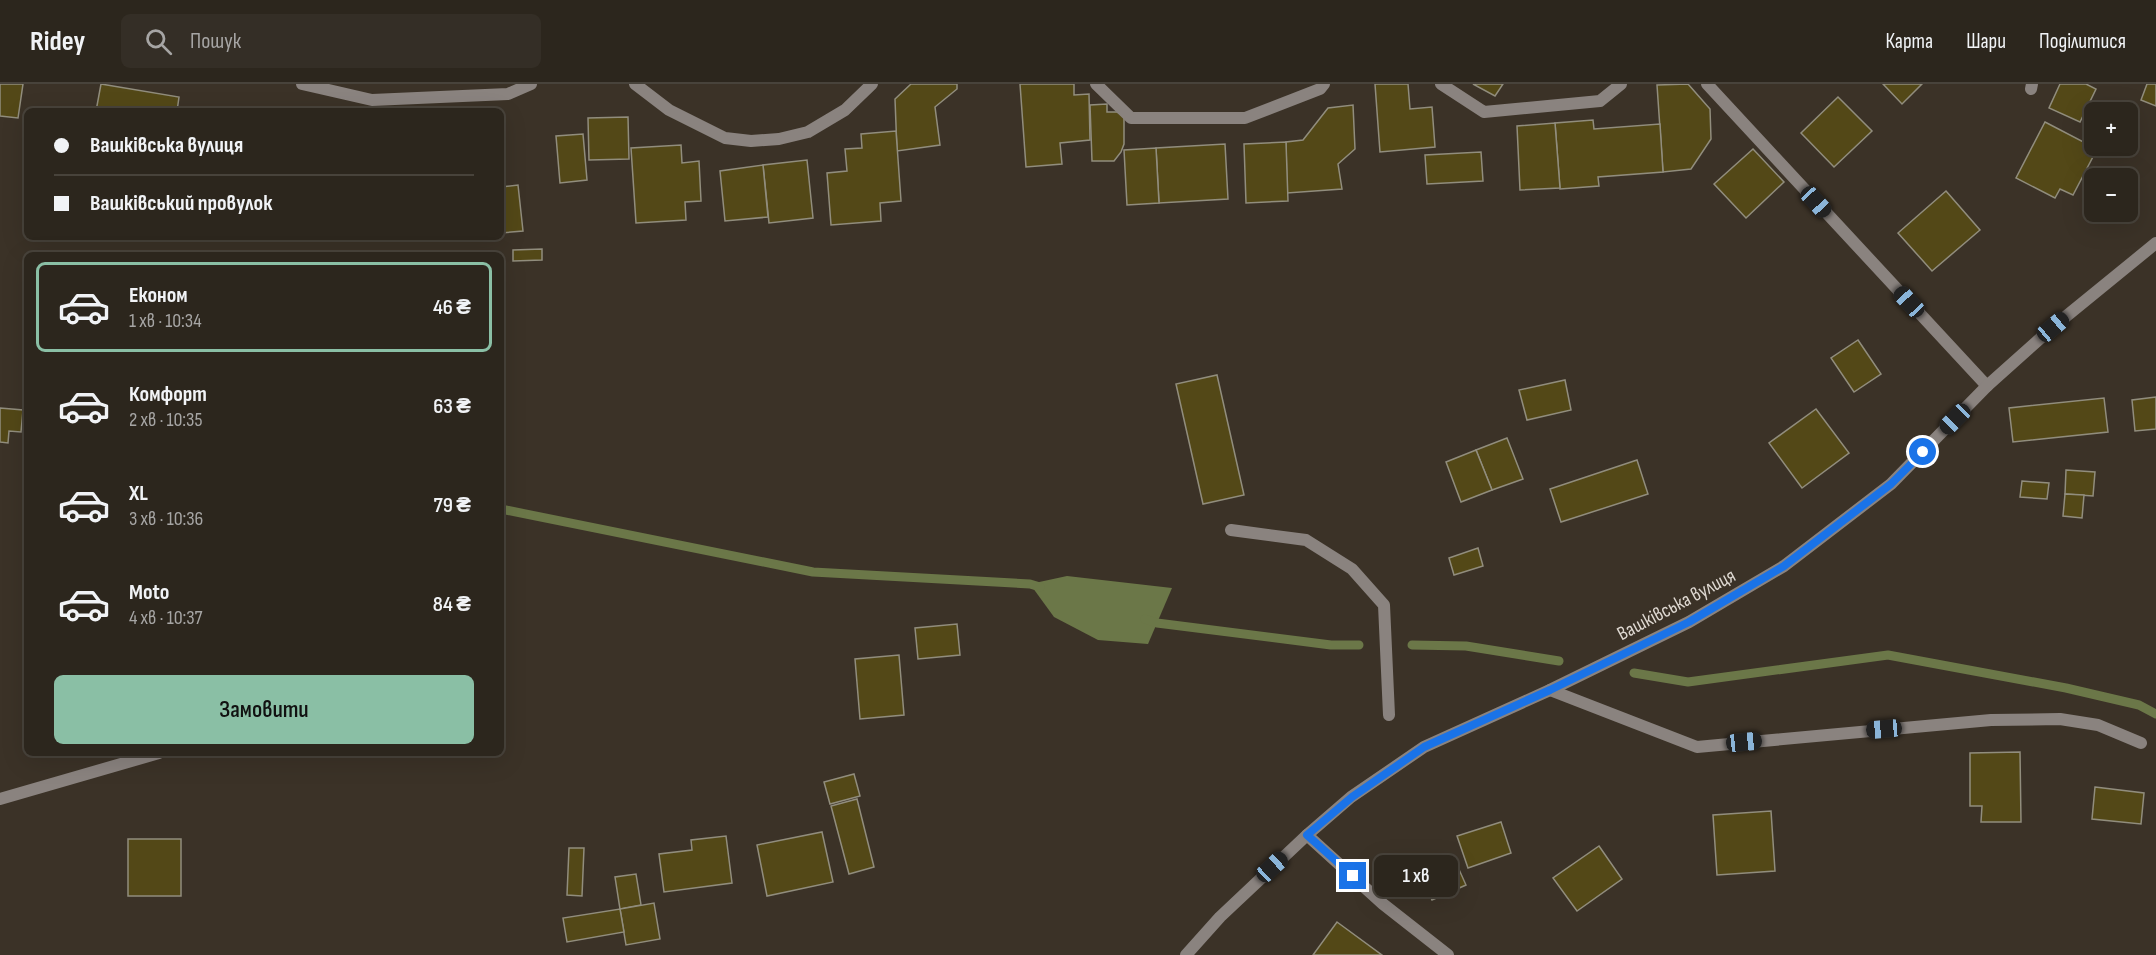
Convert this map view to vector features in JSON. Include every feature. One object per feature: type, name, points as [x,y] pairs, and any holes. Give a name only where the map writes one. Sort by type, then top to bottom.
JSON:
[{"type":"street","points":[[302,84],[372,100],[508,94],[531,84]]},
{"type":"street","points":[[635,84],[669,110],[725,138],[751,141],[778,139],[808,132],[845,110],[872,84]]},
{"type":"street","points":[[1096,84],[1131,118],[1245,118],[1320,89],[1324,84]]},
{"type":"street","points":[[1441,84],[1484,112],[1600,101],[1621,84]]},
{"type":"street","points":[[1707,84],[1987,387]]},
{"type":"street","name":"Вашківська вулиця","points":[[1186,955],[1220,917],[1307,835],[1352,797],[1424,747],[1550,690],[1689,622],[1784,566],[1891,484],[1987,387],[2053,327],[2156,243]]},
{"type":"street","points":[[1232,530],[1306,540],[1352,569],[1384,605],[1389,715]]},
{"type":"street","points":[[1550,690],[1697,747],[1991,720],[2060,719],[2098,726],[2141,743]]},
{"type":"street","points":[[0,799],[149,756]]},
{"type":"street","points":[[1307,835],[1383,904],[1448,955]]},
{"type":"shaded area","points":[[1067,576],[1172,588],[1148,644],[1098,640],[1054,617],[1030,584]]},
{"type":"building","points":[[0,84],[23,84],[18,118],[0,116]]},
{"type":"building","points":[[101,84],[179,97],[177,108],[97,108]]},
{"type":"building","points":[[911,84],[957,84],[957,89],[935,107],[940,145],[897,151],[895,99]]},
{"type":"building","points":[[1020,84],[1074,84],[1074,95],[1089,94],[1090,140],[1060,143],[1062,164],[1026,167]]},
{"type":"building","points":[[1375,84],[1408,84],[1410,109],[1432,107],[1435,147],[1380,152]]},
{"type":"building","points":[[1473,84],[1503,84],[1495,96]]},
{"type":"building","points":[[1688,84],[1710,109],[1711,139],[1691,169],[1663,172],[1657,85]]},
{"type":"building","points":[[1883,84],[1922,84],[1902,104]]},
{"type":"building","points":[[2060,84],[2086,84],[2096,89],[2090,102],[2084,102],[2084,114],[2080,122],[2049,108]]},
{"type":"building","points":[[2147,84],[2156,84],[2156,106],[2141,100]]},
{"type":"building","points":[[1838,97],[1872,131],[1834,167],[1801,133]]},
{"type":"building","points":[[1107,104],[1107,112],[1117,112],[1124,117],[1124,144],[1114,161],[1092,161],[1090,105]]},
{"type":"building","points":[[1353,105],[1355,149],[1338,164],[1342,189],[1287,193],[1286,142],[1303,140],[1328,108]]},
{"type":"building","points":[[628,117],[629,159],[589,160],[588,118]]},
{"type":"building","points":[[1593,120],[1594,129],[1660,124],[1663,172],[1598,177],[1599,186],[1560,189],[1555,123]]},
{"type":"building","points":[[2045,122],[2084,142],[2084,156],[2093,156],[2087,168],[2084,168],[2084,174],[2073,195],[2060,189],[2055,198],[2016,178]]},
{"type":"building","points":[[1555,123],[1560,188],[1520,190],[1517,126]]},
{"type":"building","points":[[896,131],[901,201],[880,203],[881,221],[831,225],[827,173],[847,171],[845,149],[862,148],[861,134]]},
{"type":"building","points":[[583,134],[587,180],[560,183],[556,136]]},
{"type":"building","points":[[1286,142],[1288,201],[1246,203],[1244,144]]},
{"type":"building","points":[[1225,144],[1228,199],[1159,203],[1156,148]]},
{"type":"building","points":[[681,145],[682,163],[699,161],[701,201],[685,202],[686,220],[636,223],[631,148]]},
{"type":"building","points":[[1156,148],[1159,203],[1127,205],[1124,150]]},
{"type":"building","points":[[1753,149],[1784,182],[1746,218],[1714,184]]},
{"type":"building","points":[[1481,152],[1483,181],[1427,184],[1425,155]]},
{"type":"building","points":[[807,160],[813,218],[769,223],[763,165]]},
{"type":"building","points":[[763,165],[768,217],[725,221],[720,171]]},
{"type":"building","points":[[518,185],[523,231],[504,233],[504,187]]},
{"type":"building","points":[[1946,191],[1980,230],[1932,271],[1898,233]]},
{"type":"building","points":[[542,249],[542,260],[513,261],[513,250]]},
{"type":"building","points":[[1858,340],[1881,374],[1854,392],[1831,358]]},
{"type":"building","points":[[1217,375],[1244,495],[1203,504],[1176,384]]},
{"type":"building","points":[[1565,380],[1571,410],[1527,420],[1519,390]]},
{"type":"building","points":[[2156,397],[2156,429],[2135,431],[2132,400]]},
{"type":"building","points":[[2104,398],[2108,432],[2013,442],[2009,408]]},
{"type":"building","points":[[0,408],[23,410],[21,432],[9,431],[8,443],[0,442]]},
{"type":"building","points":[[1816,409],[1849,453],[1802,488],[1769,443]]},
{"type":"building","points":[[1507,438],[1523,479],[1492,490],[1476,450]]},
{"type":"building","points":[[1476,450],[1492,490],[1461,502],[1446,462]]},
{"type":"building","points":[[1637,460],[1648,494],[1561,522],[1550,489]]},
{"type":"building","points":[[2066,470],[2095,472],[2093,496],[2065,494]]},
{"type":"building","points":[[2022,481],[2049,483],[2047,499],[2020,497]]},
{"type":"building","points":[[2065,494],[2084,495],[2082,518],[2063,516]]},
{"type":"building","points":[[1478,548],[1483,566],[1454,575],[1449,558]]},
{"type":"building","points":[[957,624],[960,655],[918,659],[915,628]]},
{"type":"building","points":[[899,655],[904,715],[860,719],[855,659]]},
{"type":"building","points":[[2020,752],[2021,822],[1981,822],[1982,806],[1970,806],[1970,753]]},
{"type":"building","points":[[854,774],[860,796],[830,804],[824,782]]},
{"type":"building","points":[[2095,787],[2144,793],[2141,824],[2092,819]]},
{"type":"building","points":[[857,799],[874,867],[849,874],[831,806]]},
{"type":"building","points":[[1771,811],[1775,871],[1717,875],[1713,815]]},
{"type":"building","points":[[1501,822],[1511,853],[1468,868],[1457,836]]},
{"type":"building","points":[[822,832],[833,882],[767,896],[757,845]]},
{"type":"building","points":[[726,836],[732,883],[664,892],[659,854],[692,850],[691,840]]},
{"type":"building","points":[[128,839],[181,839],[181,896],[128,896]]},
{"type":"building","points":[[1599,846],[1622,879],[1577,911],[1553,878]]},
{"type":"building","points":[[569,848],[584,848],[582,896],[567,895]]},
{"type":"building","points":[[1457,865],[1466,885],[1432,900],[1423,880]]},
{"type":"building","points":[[636,874],[641,905],[620,909],[615,877]]},
{"type":"building","points":[[654,903],[660,939],[626,945],[620,909]]},
{"type":"building","points":[[620,909],[624,932],[567,942],[563,918]]},
{"type":"building","points":[[1337,922],[1382,955],[1313,955]]},
{"type":"waterway","points":[[504,510],[813,572],[1030,584],[1040,587]]},
{"type":"waterway","points":[[1145,619],[1157,623],[1331,645],[1359,645]]},
{"type":"waterway","points":[[1412,645],[1466,646],[1559,661]]},
{"type":"waterway","points":[[1634,673],[1688,682],[1888,655],[2066,688],[2139,705],[2156,714]]},
{"type":"route","points":[[1353,876],[1307,835],[1352,797],[1424,747],[1550,690],[1689,622],[1784,566],[1891,484],[1923,452]]}]
